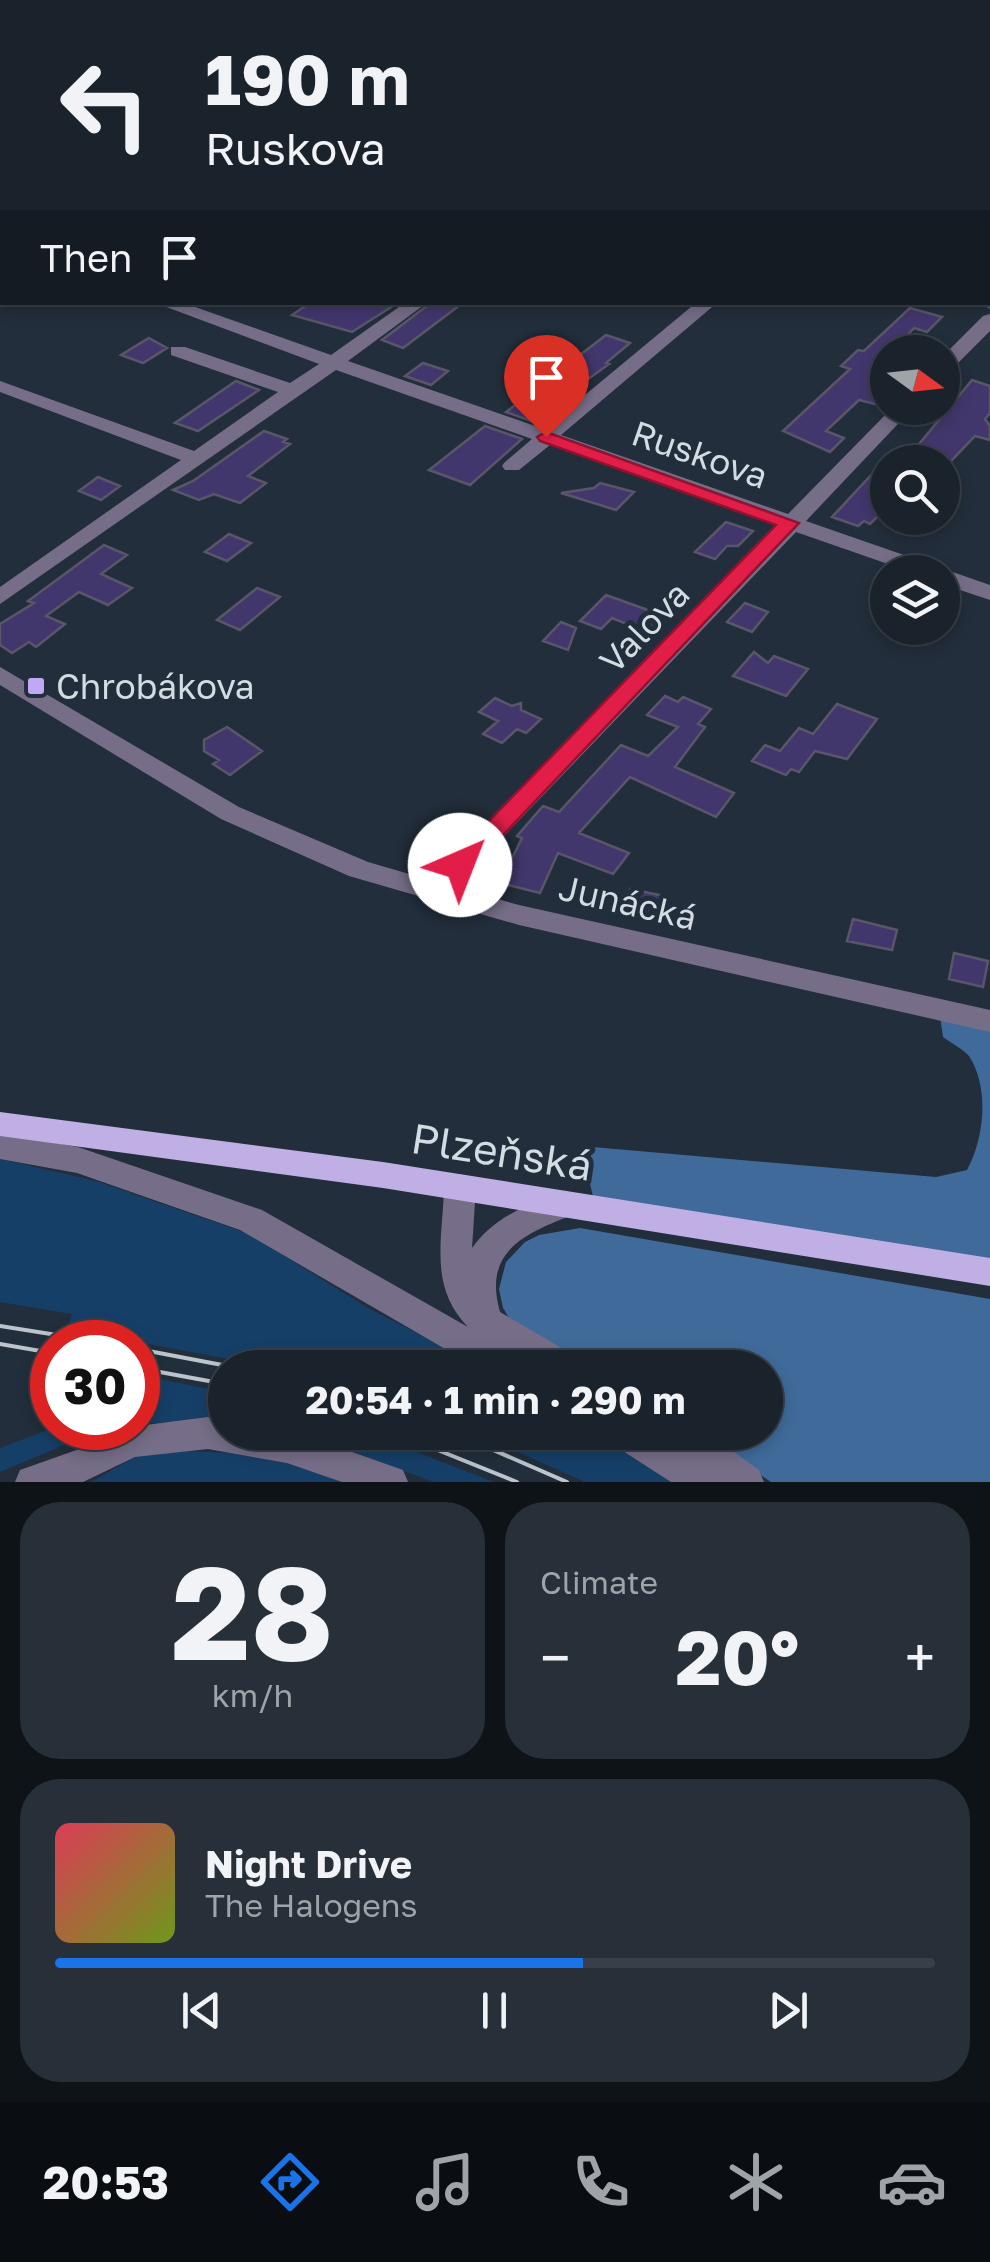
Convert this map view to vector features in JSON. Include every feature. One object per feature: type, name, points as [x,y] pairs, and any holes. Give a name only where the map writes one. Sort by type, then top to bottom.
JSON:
[{"type":"main road","name":"Plzeňská","points":[[0,1124],[460,1188],[990,1272]]},
{"type":"street","name":"Ruskova","points":[[171,305],[882,555]]},
{"type":"street","points":[[0,597],[414,305]]},
{"type":"street","points":[[512,466],[705,305]]},
{"type":"street","points":[[960,350],[990,320]]},
{"type":"street","points":[[178,350],[293,391]]},
{"type":"street","points":[[3,386],[197,458]]},
{"type":"street","name":"Valova","points":[[433,893],[887,425]]},
{"type":"street","points":[[960,582],[990,593]]},
{"type":"street","name":"Junácká","points":[[0,675],[230,813],[296,844],[433,893],[990,1021]]},
{"type":"street","points":[[0,1146],[78,1160],[252,1220],[479,1350]]},
{"type":"street","points":[[460,1188],[458,1286],[470,1306],[486,1320],[535,1350]]},
{"type":"street","points":[[486,1320],[476,1286],[488,1251],[500,1236],[527,1218],[566,1204]]},
{"type":"street","points":[[33,1482],[95,1461],[130,1441],[208,1433],[287,1446],[390,1482]]},
{"type":"street","points":[[652,1450],[702,1482]]},
{"type":"street","points":[[701,1450],[746,1482]]},
{"type":"shaded area","points":[[939,1009],[990,1021],[990,1274],[596,1209],[581,1146],[936,1177],[967,1170],[981,1129],[980,1083],[969,1056],[943,1037]]},
{"type":"shaded area","points":[[0,1159],[96,1181],[249,1234],[368,1308],[450,1350],[208,1350],[208,1355],[160,1346],[160,1320],[70,1320],[72,1314],[0,1302]]},
{"type":"shaded area","points":[[580,1228],[990,1299],[990,1482],[771,1482],[724,1450],[783,1450],[783,1350],[560,1350],[511,1321],[499,1289],[506,1262],[525,1242],[539,1235]]},
{"type":"shaded area","points":[[160,1379],[208,1389],[208,1421],[160,1423]]},
{"type":"shaded area","points":[[30,1437],[30,1450],[52,1450],[0,1472],[0,1448]]},
{"type":"shaded area","points":[[348,1450],[412,1450],[494,1482],[434,1482]]},
{"type":"shaded area","points":[[514,1450],[629,1450],[684,1482],[585,1482]]},
{"type":"shaded area","points":[[183,1451],[260,1454],[353,1482],[91,1482],[138,1455]]},
{"type":"building","points":[[307,305],[394,305],[352,332],[292,315]]},
{"type":"building","points":[[428,305],[460,305],[403,348],[382,340]]},
{"type":"building","points":[[910,308],[942,317],[927,332],[914,328],[908,335],[881,335]]},
{"type":"building","points":[[606,335],[630,343],[606,363],[609,364],[547,409],[554,411],[540,424],[506,412]]},
{"type":"building","points":[[149,338],[167,348],[143,363],[121,355]]},
{"type":"building","points":[[870,345],[870,403],[859,400],[826,431],[844,438],[830,452],[783,431],[850,369],[841,366],[858,350],[864,351]]},
{"type":"building","points":[[423,363],[448,371],[431,385],[405,376]]},
{"type":"building","points":[[972,380],[990,386],[990,413],[985,419],[990,426],[990,440],[975,436],[960,452],[960,445],[918,445],[935,425],[960,425],[960,395]]},
{"type":"building","points":[[236,381],[259,390],[198,431],[175,423]]},
{"type":"building","points":[[485,426],[522,439],[470,485],[429,470]]},
{"type":"building","points":[[264,431],[287,439],[283,442],[290,444],[248,476],[266,483],[240,503],[214,494],[199,500],[173,490],[193,481]]},
{"type":"building","points":[[870,476],[870,524],[864,521],[858,526],[832,517]]},
{"type":"building","points":[[98,477],[120,486],[101,500],[79,491]]},
{"type":"building","points":[[600,483],[634,492],[616,510],[561,493],[594,488]]},
{"type":"building","points":[[726,522],[753,531],[738,546],[727,546],[715,559],[695,552]]},
{"type":"building","points":[[229,534],[251,543],[227,561],[205,552]]},
{"type":"building","points":[[104,545],[127,555],[101,574],[132,588],[108,605],[79,592],[46,616],[65,624],[36,647],[29,642],[12,653],[0,645],[0,624],[34,603],[28,601]]},
{"type":"building","points":[[257,588],[280,597],[240,630],[217,620]]},
{"type":"building","points":[[606,595],[667,618],[651,634],[612,618],[601,629],[580,621]]},
{"type":"building","points":[[745,603],[768,612],[752,632],[727,622]]},
{"type":"building","points":[[561,622],[576,628],[568,650],[543,641]]},
{"type":"building","points":[[754,652],[768,663],[774,656],[808,669],[786,696],[733,676]]},
{"type":"building","points":[[665,696],[678,702],[683,697],[711,709],[698,724],[705,727],[675,767],[734,793],[716,817],[630,777],[579,833],[629,853],[613,874],[558,853],[540,893],[500,883],[522,838],[517,836],[543,806],[559,812],[621,745],[648,756],[678,727],[647,715]]},
{"type":"building","points":[[495,698],[512,706],[521,703],[521,710],[541,719],[526,733],[517,729],[502,743],[483,734],[498,721],[479,712]]},
{"type":"building","points":[[837,704],[877,719],[847,759],[815,751],[799,772],[791,769],[786,775],[752,761],[765,745],[780,751],[799,728],[813,734]]},
{"type":"building","points":[[227,727],[262,751],[230,775],[213,764],[219,760],[204,751],[204,740]]},
{"type":"building","points":[[630,889],[669,897],[661,920],[622,911]]},
{"type":"building","points":[[853,919],[897,930],[892,950],[847,941]]},
{"type":"building","points":[[954,953],[988,961],[983,987],[949,979]]},
{"type":"tram line","points":[[0,1326],[30,1331]]},
{"type":"tram line","points":[[0,1344],[30,1349]]},
{"type":"tram line","points":[[160,1353],[208,1362]]},
{"type":"tram line","points":[[160,1372],[208,1381]]},
{"type":"tram line","points":[[438,1450],[517,1482]]},
{"type":"tram line","points":[[493,1450],[567,1482]]},
{"type":"place","name":"Chrobákova","points":[[36,686]]},
{"type":"route","points":[[460,865],[790,523],[546,437]]}]
